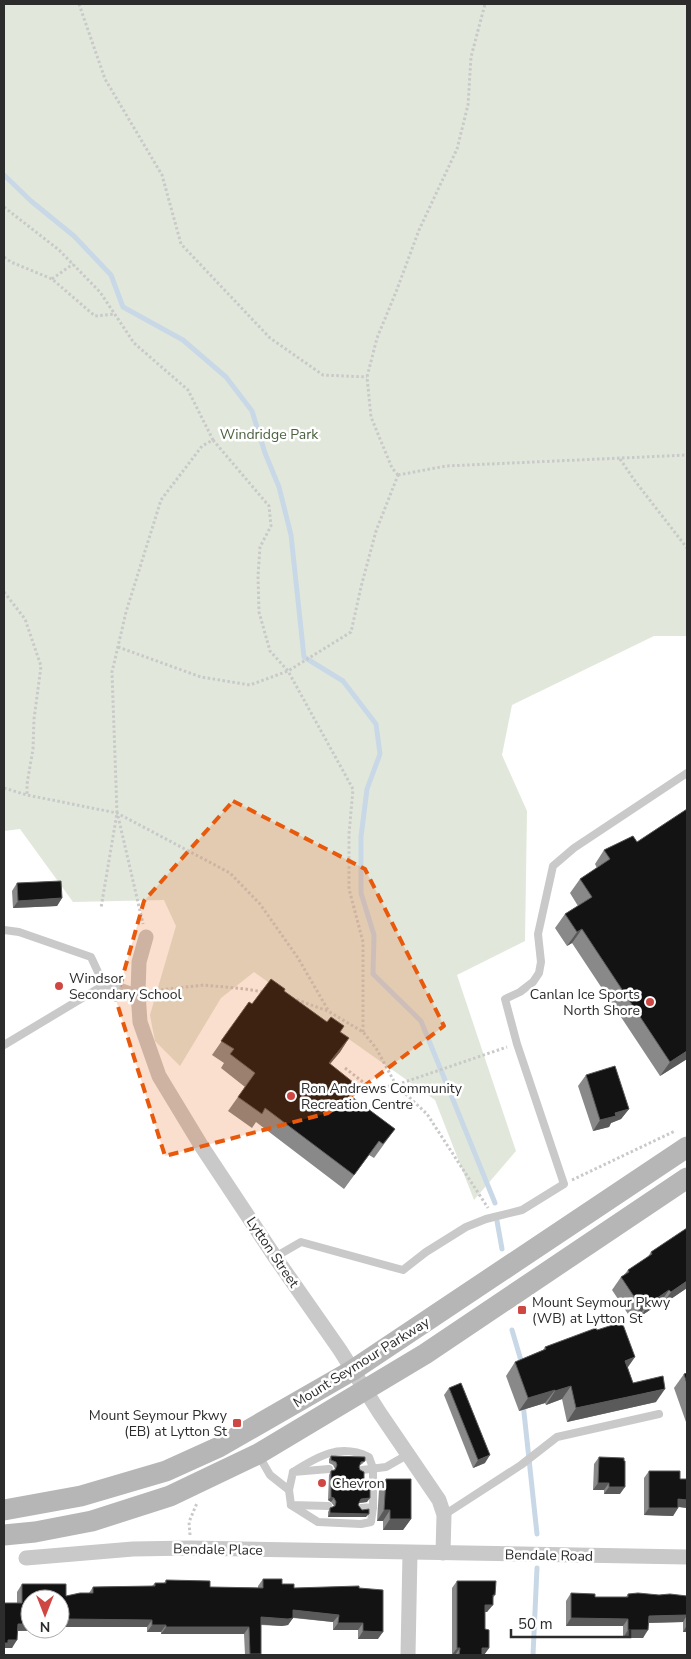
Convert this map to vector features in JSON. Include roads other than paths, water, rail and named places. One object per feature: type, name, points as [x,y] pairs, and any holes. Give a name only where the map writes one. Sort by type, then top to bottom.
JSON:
[{"type":"main road","name":"Mount Seymour Parkway","points":[[4,1510],[81,1496],[166,1471],[220,1447],[353,1370],[685,1138]]},
{"type":"main road","name":"Mount Seymour Parkway","points":[[4,1535],[35,1532],[92,1521],[170,1496],[258,1454],[366,1391],[433,1349],[687,1178]]},
{"type":"street","name":"Lytton Street","points":[[146,937],[139,962],[138,993],[140,1022],[159,1076],[202,1147],[439,1500],[444,1515],[443,1554]]},
{"type":"street","name":"Bendale Place","points":[[26,1558],[133,1549],[191,1548],[410,1553]]},
{"type":"street","name":"Bendale Road","points":[[410,1553],[687,1557]]},
{"type":"street","points":[[408,1655],[410,1553]]},
{"type":"lane","points":[[275,1257],[301,1242],[403,1270],[426,1252],[466,1227],[522,1210],[564,1184],[517,1044],[505,999],[520,992],[539,973],[538,934],[553,866],[574,848],[687,773]]},
{"type":"lane","points":[[4,930],[19,932],[91,957],[104,985]]},
{"type":"lane","points":[[4,1045],[104,985],[122,987],[138,993]]},
{"type":"lane","points":[[444,1515],[521,1465],[557,1437],[659,1414]]},
{"type":"lane","points":[[330,1452],[359,1452],[369,1457],[373,1468],[372,1522],[361,1524],[318,1522],[291,1505],[289,1490],[293,1472],[317,1457],[330,1452]]},
{"type":"lane","points":[[258,1454],[270,1475],[289,1490]]},
{"type":"lane","points":[[362,1470],[386,1467],[407,1455]]},
{"type":"lane","points":[[293,1472],[329,1469]]},
{"type":"lane","points":[[291,1505],[328,1506]]},
{"type":"lane","points":[[361,1508],[373,1507]]},
{"type":"waterway","points":[[4,175],[31,201],[74,236],[111,275],[123,307],[183,340],[226,377],[252,411],[265,453],[279,487],[291,535],[304,657],[343,681],[376,724],[380,754],[367,789],[361,837],[361,893],[374,935],[373,974],[421,1021],[495,1203]]},
{"type":"waterway","points":[[497,1221],[502,1249]]},
{"type":"waterway","points":[[512,1330],[522,1364]]},
{"type":"waterway","points":[[523,1403],[537,1534]]},
{"type":"waterway","points":[[533,1655],[537,1568]]},
{"type":"place","name":"Windsor Secondary School","points":[[59,986]]},
{"type":"place","name":"Canlan Ice Sports North Shore","points":[[650,1002]]},
{"type":"place","name":"Ron Andrews Community Recreation Centre","points":[[291,1096]]},
{"type":"place","name":"Mount Seymour Pkwy (WB) at Lytton St","points":[[522,1310]]},
{"type":"place","name":"Mount Seymour Pkwy (EB) at Lytton St","points":[[237,1423]]},
{"type":"place","name":"Chevron","points":[[322,1483]]},
{"type":"park label","name":"Windridge Park","points":[[269,434]]}]
